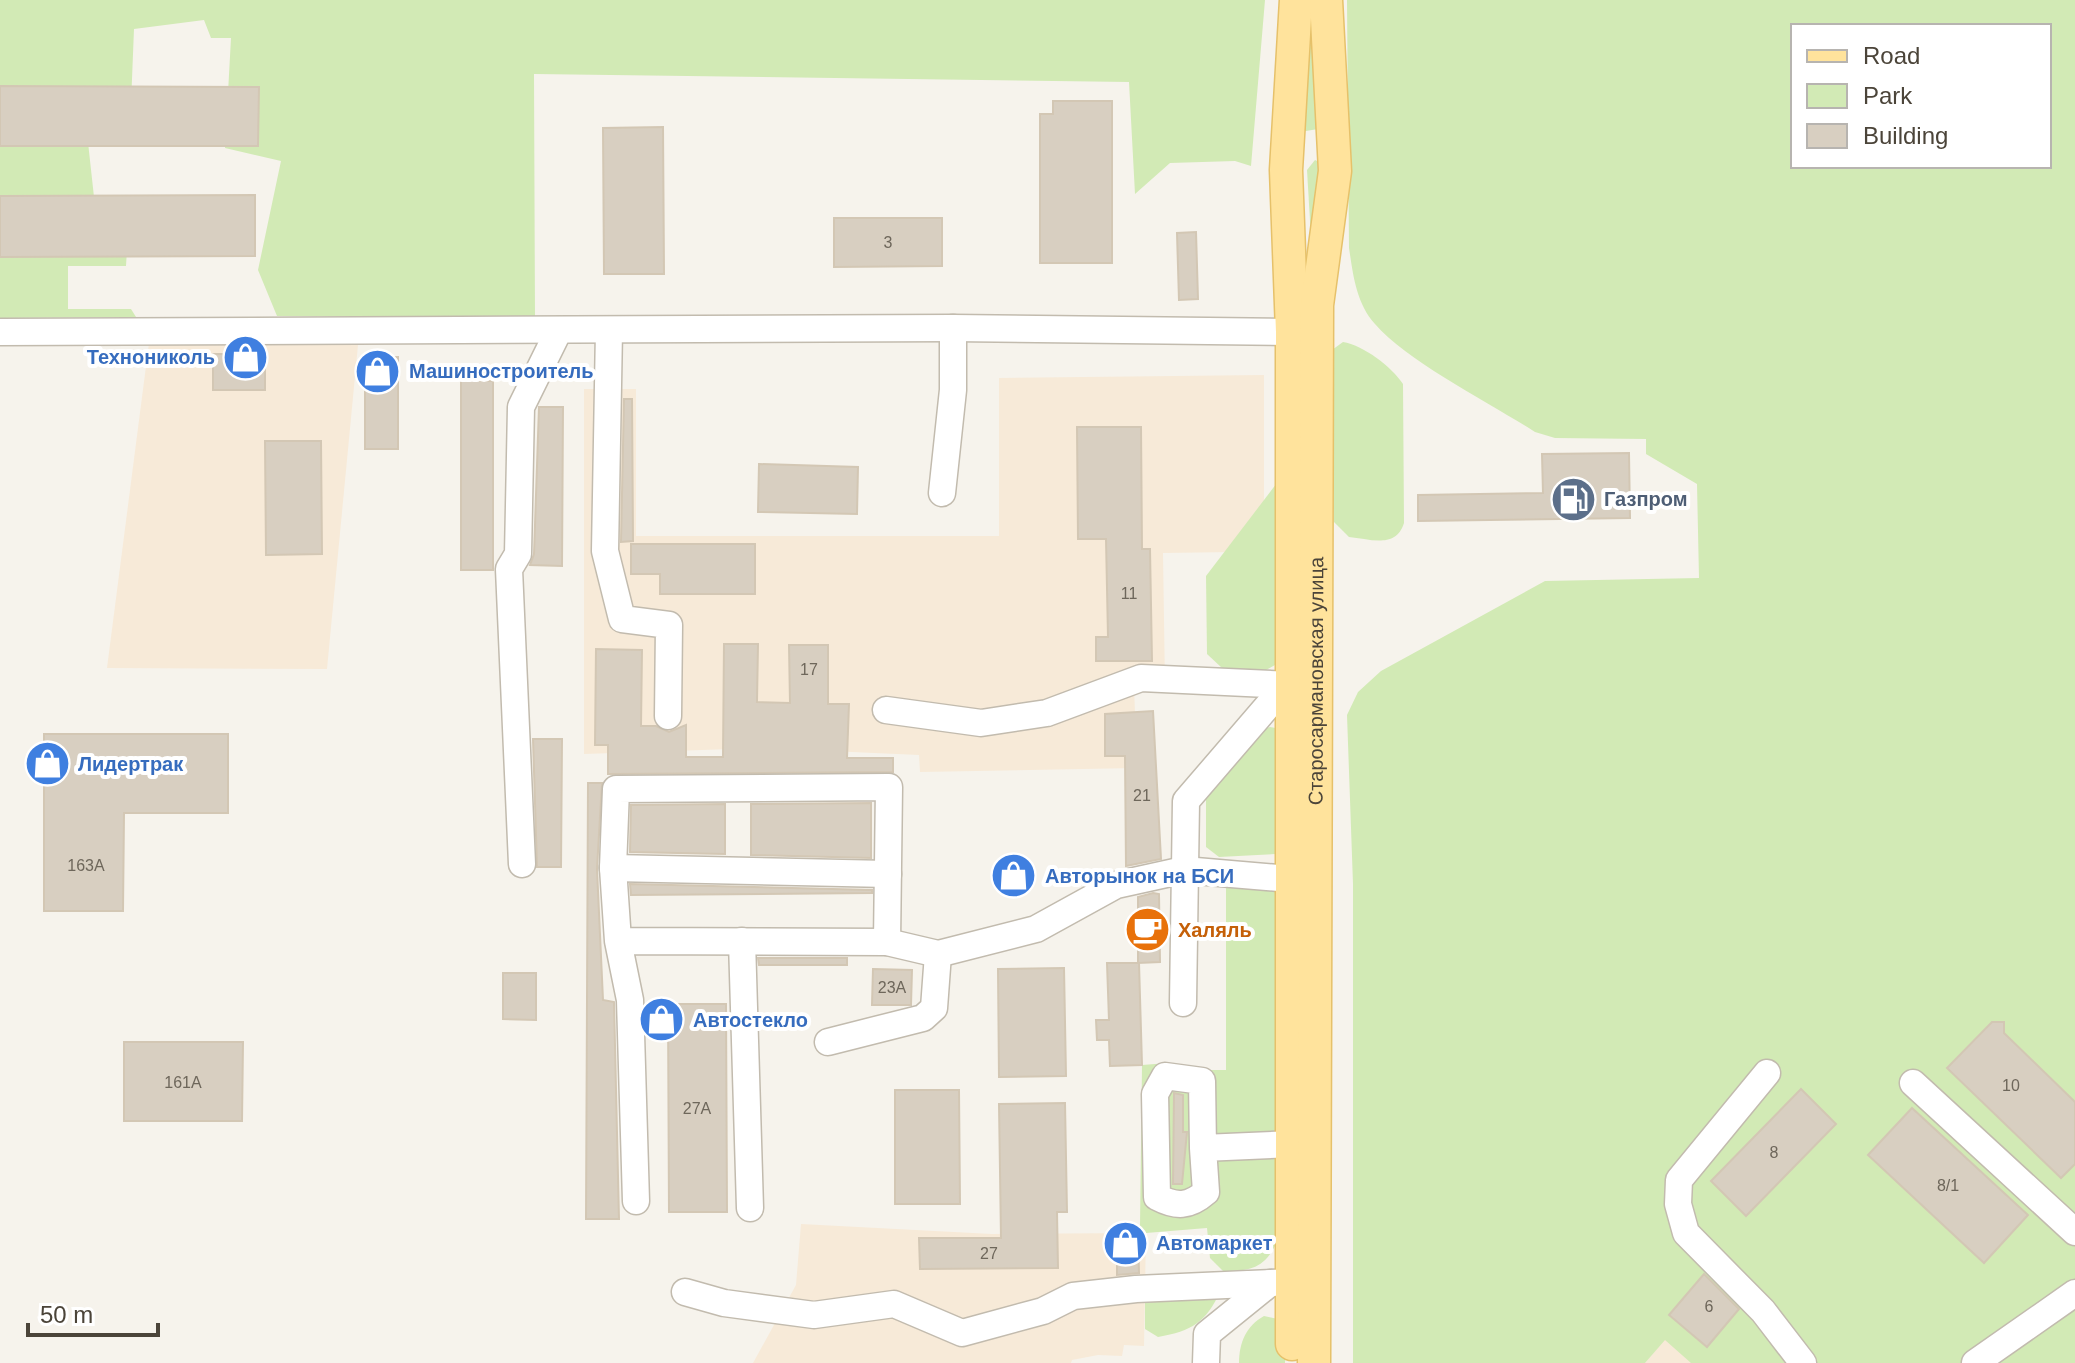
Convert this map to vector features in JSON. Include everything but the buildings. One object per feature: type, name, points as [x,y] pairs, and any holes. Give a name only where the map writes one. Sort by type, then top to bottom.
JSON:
[{"type":"main road","name":"Старосармановская улица","points":[[1292,1363],[1281,1283],[1292,1144],[1292,332],[1286,170],[1296,0]]},
{"type":"main road","name":"Старосармановская улица","points":[[1314,1363],[1317,305],[1335,171],[1326,0]]},
{"type":"main road","points":[[1286,170],[1295,157],[1310,150],[1318,152],[1335,171]]},
{"type":"street","points":[[0,332],[953,328],[1292,332]]},
{"type":"street","points":[[942,493],[953,390],[953,328]]},
{"type":"street","points":[[522,864],[509,569],[518,554],[521,407],[559,330]]},
{"type":"street","points":[[609,330],[605,551],[622,619],[669,625],[668,716]]},
{"type":"street","points":[[886,710],[981,723],[1047,713],[1141,678],[1291,685]]},
{"type":"street","points":[[1183,1003],[1186,801],[1272,701],[1291,685]]},
{"type":"street","points":[[636,1201],[630,1000],[618,941],[613,868],[616,789],[889,787],[887,942]]},
{"type":"street","points":[[613,868],[888,874]]},
{"type":"street","points":[[618,941],[887,942],[938,954],[1036,929],[1116,885],[1184,870],[1290,879]]},
{"type":"street","points":[[742,941],[750,1208]]},
{"type":"street","points":[[828,1042],[923,1018],[934,1008],[938,954]]},
{"type":"street","points":[[1767,1073],[1679,1180],[1678,1204],[1686,1233],[1763,1311],[1803,1363]]},
{"type":"street","points":[[1165,1076],[1202,1081],[1203,1148],[1206,1192],[1195,1202],[1173,1206],[1157,1197],[1155,1094],[1165,1076]]},
{"type":"street","points":[[1913,1083],[2075,1232]]},
{"type":"street","points":[[1203,1148],[1292,1144]]},
{"type":"street","points":[[685,1292],[724,1303],[814,1315],[894,1304],[962,1333],[1043,1311],[1073,1296],[1136,1289],[1281,1283]]},
{"type":"street","points":[[1206,1363],[1207,1334],[1281,1283]]},
{"type":"street","points":[[1975,1363],[2075,1293]]},
{"type":"shaded area","points":[[149,343],[358,345],[327,669],[107,668]]},
{"type":"shaded area","points":[[1264,375],[1264,513],[1234,552],[1163,553],[1165,686],[1134,686],[1137,768],[920,772],[919,755],[761,748],[584,754],[584,389],[636,389],[636,536],[999,536],[999,378]]},
{"type":"shaded area","points":[[801,1224],[992,1234],[1146,1233],[1144,1346],[1124,1345],[1122,1356],[1098,1355],[1072,1360],[1071,1363],[753,1363],[796,1285]]},
{"type":"shaded area","points":[[1665,1339],[1692,1363],[1645,1363]]},
{"type":"green space","points":[[0,0],[1265,0],[1251,166],[1235,161],[1170,163],[1135,194],[1129,82],[534,74],[535,318],[277,316],[258,270],[281,161],[225,148],[231,38],[211,38],[204,20],[134,29],[130,129],[86,124],[94,197],[130,201],[126,266],[68,266],[68,309],[131,309],[136,317],[0,318]]},
{"type":"green space","points":[[1314,0],[1318,129],[1300,132]]},
{"type":"green space","points":[[1347,0],[2075,0],[2075,1363],[1691,1363],[1665,1340],[1645,1363],[1353,1363],[1353,884],[1347,715],[1358,692],[1381,671],[1545,581],[1699,578],[1697,484],[1646,454],[1646,439],[1555,438],[1535,432],[1408,353],[1375,324],[1363,307],[1356,288],[1349,248]]},
{"type":"green space","points":[[1315,160],[1321,163],[1314,288],[1307,170]]},
{"type":"green space","points":[[1343,342],[1359,347],[1376,358],[1403,384],[1404,523],[1400,531],[1389,539],[1349,537],[1334,522],[1332,350]]},
{"type":"green space","points":[[1280,479],[1277,664],[1266,670],[1222,668],[1207,654],[1206,576]]},
{"type":"green space","points":[[1270,727],[1281,729],[1277,854],[1219,857],[1206,847],[1206,798],[1260,730]]},
{"type":"green space","points":[[1226,883],[1278,888],[1278,1240],[1268,1257],[1256,1266],[1223,1271],[1210,1258],[1207,1228],[1146,1233],[1140,1226],[1142,1065],[1168,1063],[1181,1070],[1226,1070]]},
{"type":"green space","points":[[1220,1292],[1203,1318],[1189,1328],[1158,1337],[1145,1329],[1145,1299]]},
{"type":"green space","points":[[1264,1316],[1286,1321],[1285,1363],[1239,1363],[1245,1336],[1252,1325]]},
{"type":"place","name":"Технониколь","points":[[246,357]]},
{"type":"place","name":"Машиностроитель","points":[[378,371]]},
{"type":"place","name":"Газпром","points":[[1573,499]]},
{"type":"place","name":"Лидертрак","points":[[47,764]]},
{"type":"place","name":"Авторынок на БСИ","points":[[1014,876]]},
{"type":"place","name":"Халяль","points":[[1147,930]]},
{"type":"place","name":"Автостекло","points":[[662,1020]]},
{"type":"place","name":"Автомаркет","points":[[1125,1243]]}]
